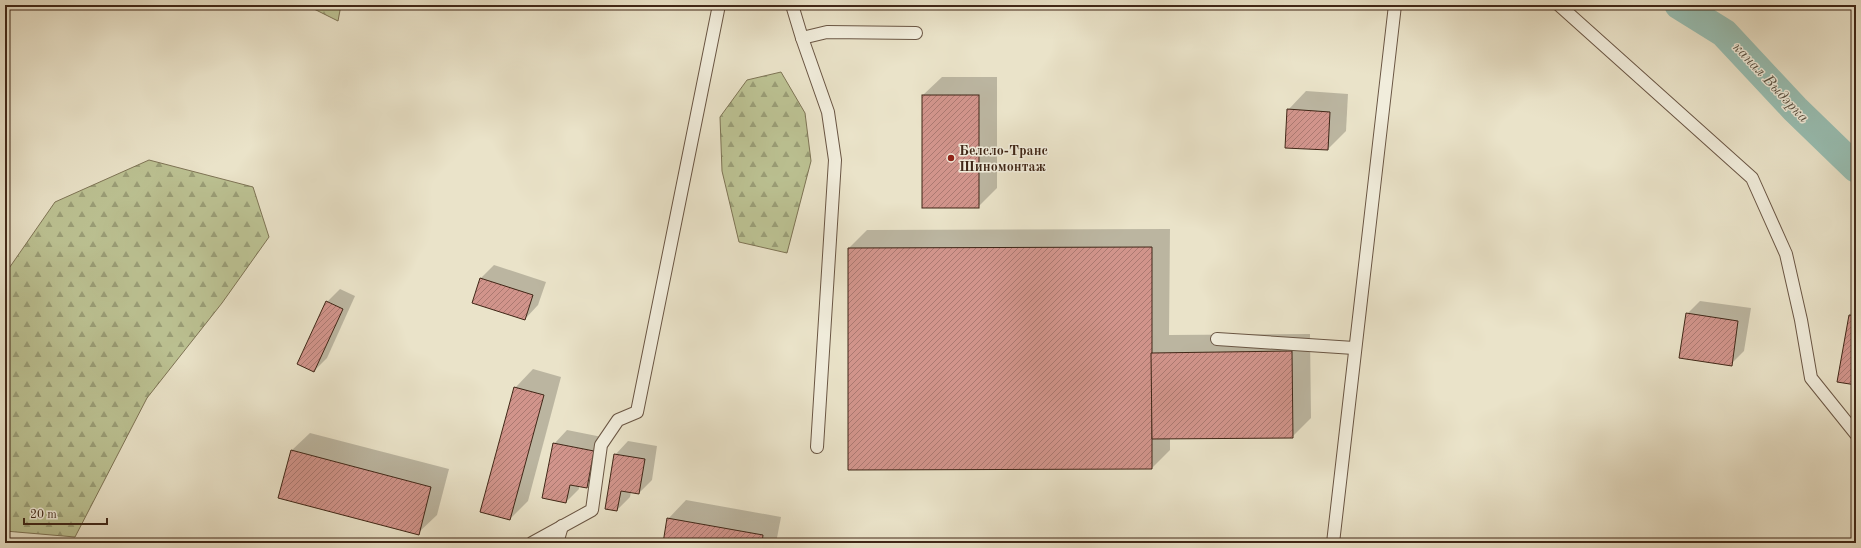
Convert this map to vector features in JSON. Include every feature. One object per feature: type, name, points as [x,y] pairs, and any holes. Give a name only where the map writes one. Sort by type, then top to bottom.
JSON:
[{"type":"lane","points":[[532,543],[592,510],[601,445],[618,420],[637,412],[720,5]]},
{"type":"lane","points":[[792,5],[828,112],[835,160],[818,447]]},
{"type":"lane","points":[[1333,543],[1354,348],[1395,5]]},
{"type":"lane","points":[[1559,5],[1752,178],[1786,254],[1801,320],[1811,378],[1856,434]]},
{"type":"lane","points":[[802,38],[827,32],[916,33]]},
{"type":"lane","points":[[1217,339],[1354,348]]},
{"type":"lane","points":[[557,543],[562,526]]},
{"type":"green space","points":[[306,5],[341,5],[338,21]]},
{"type":"green space","points":[[781,72],[805,113],[811,161],[787,253],[739,242],[722,171],[720,117],[747,80]]},
{"type":"green space","points":[[149,160],[253,187],[269,237],[222,303],[147,398],[75,537],[5,531],[5,274],[55,202]]},
{"type":"building","name":"Белсло-Транс Шиномонтаж","points":[[922,95],[979,95],[979,208],[922,208]]},
{"type":"building","points":[[1287,109],[1330,112],[1328,150],[1285,148]]},
{"type":"building","points":[[1152,247],[1152,469],[848,470],[848,248]]},
{"type":"building","points":[[480,278],[533,295],[525,320],[472,303]]},
{"type":"building","points":[[326,301],[343,309],[314,372],[297,364]]},
{"type":"building","points":[[1686,313],[1738,321],[1732,366],[1679,358]]},
{"type":"building","points":[[1849,315],[1856,316],[1856,385],[1837,382]]},
{"type":"building","points":[[1292,351],[1293,438],[1152,439],[1151,353]]},
{"type":"building","points":[[514,387],[544,395],[510,520],[480,512]]},
{"type":"building","points":[[553,443],[594,451],[587,488],[570,485],[566,503],[542,498]]},
{"type":"building","points":[[291,450],[431,487],[419,535],[278,498]]},
{"type":"building","points":[[614,454],[645,459],[639,494],[621,491],[617,511],[605,509]]},
{"type":"building","points":[[667,518],[763,535],[762,543],[663,543]]},
{"type":"waterway","name":"канал Выдэрка","points":[[1679,5],[1724,33],[1795,109],[1856,168]]},
{"type":"place","name":"Белсло-Транс Шиномонтаж","points":[[951,158]]}]
